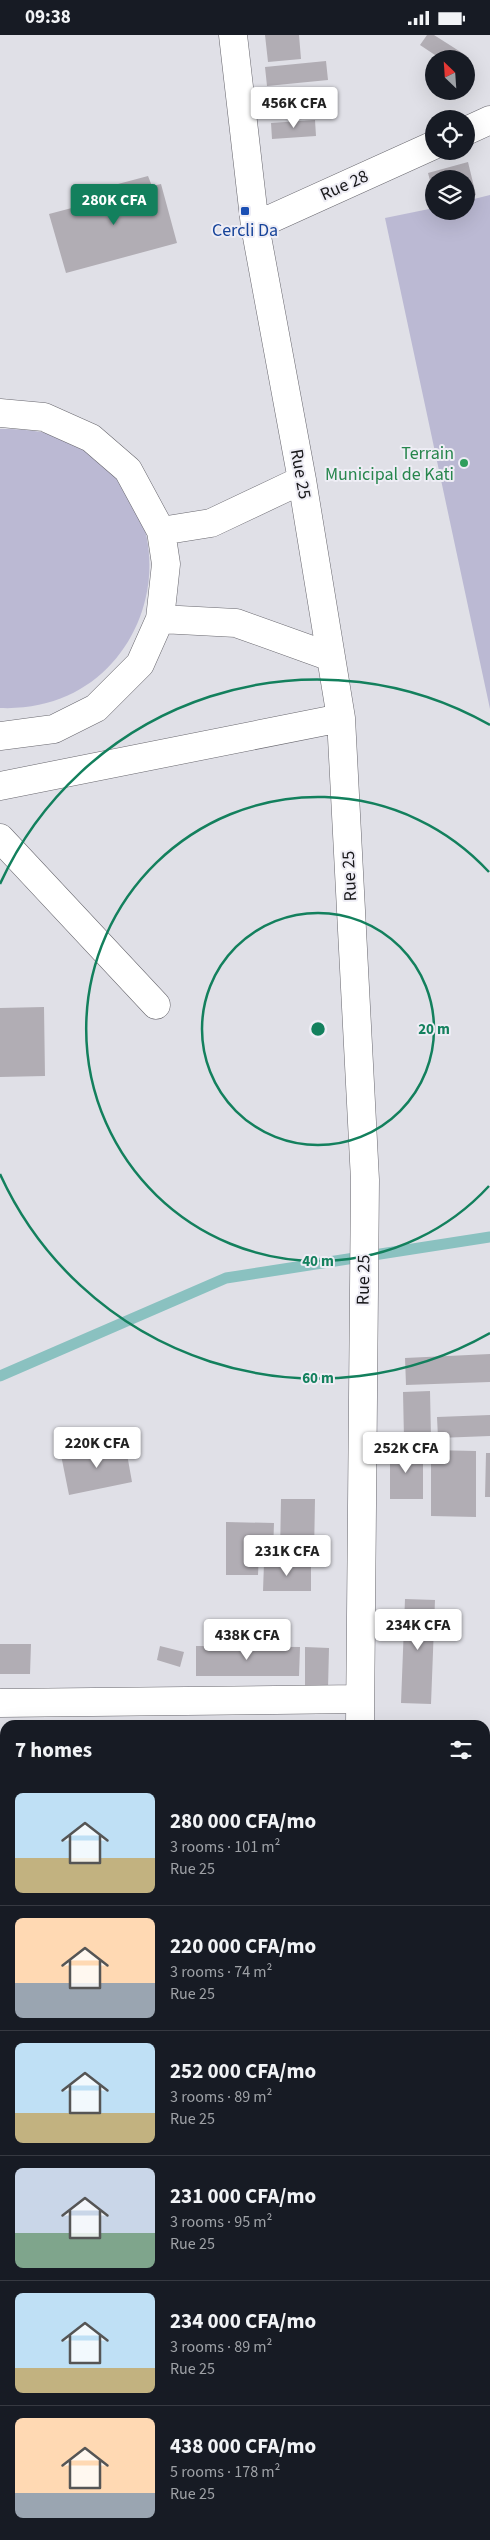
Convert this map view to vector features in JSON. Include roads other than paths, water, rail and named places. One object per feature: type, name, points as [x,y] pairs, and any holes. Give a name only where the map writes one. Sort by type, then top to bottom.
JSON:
[{"type":"street","name":"Rue 25","points":[[233,35],[255,225],[302,480],[341,718],[365,1180],[360,1712]]},
{"type":"street","points":[[475,127],[490,120]]},
{"type":"street","name":"Rue 28","points":[[255,225],[425,149]]},
{"type":"street","points":[[0,413],[44,417],[91,438],[128,470],[161,531],[166,564],[160,619],[140,665],[96,708],[54,729],[0,735]]},
{"type":"street","points":[[161,531],[211,523],[302,480]]},
{"type":"street","points":[[160,619],[236,623],[331,657]]},
{"type":"street","points":[[0,785],[341,718]]},
{"type":"street","points":[[0,838],[156,1005]]},
{"type":"street","points":[[0,1703],[360,1712]]},
{"type":"waterway","points":[[0,1376],[226,1278],[490,1237]]},
{"type":"place","name":"Cercli Da","points":[[245,211]]},
{"type":"place","name":"Terrain Municipal de Kati","points":[[464,463]]}]
